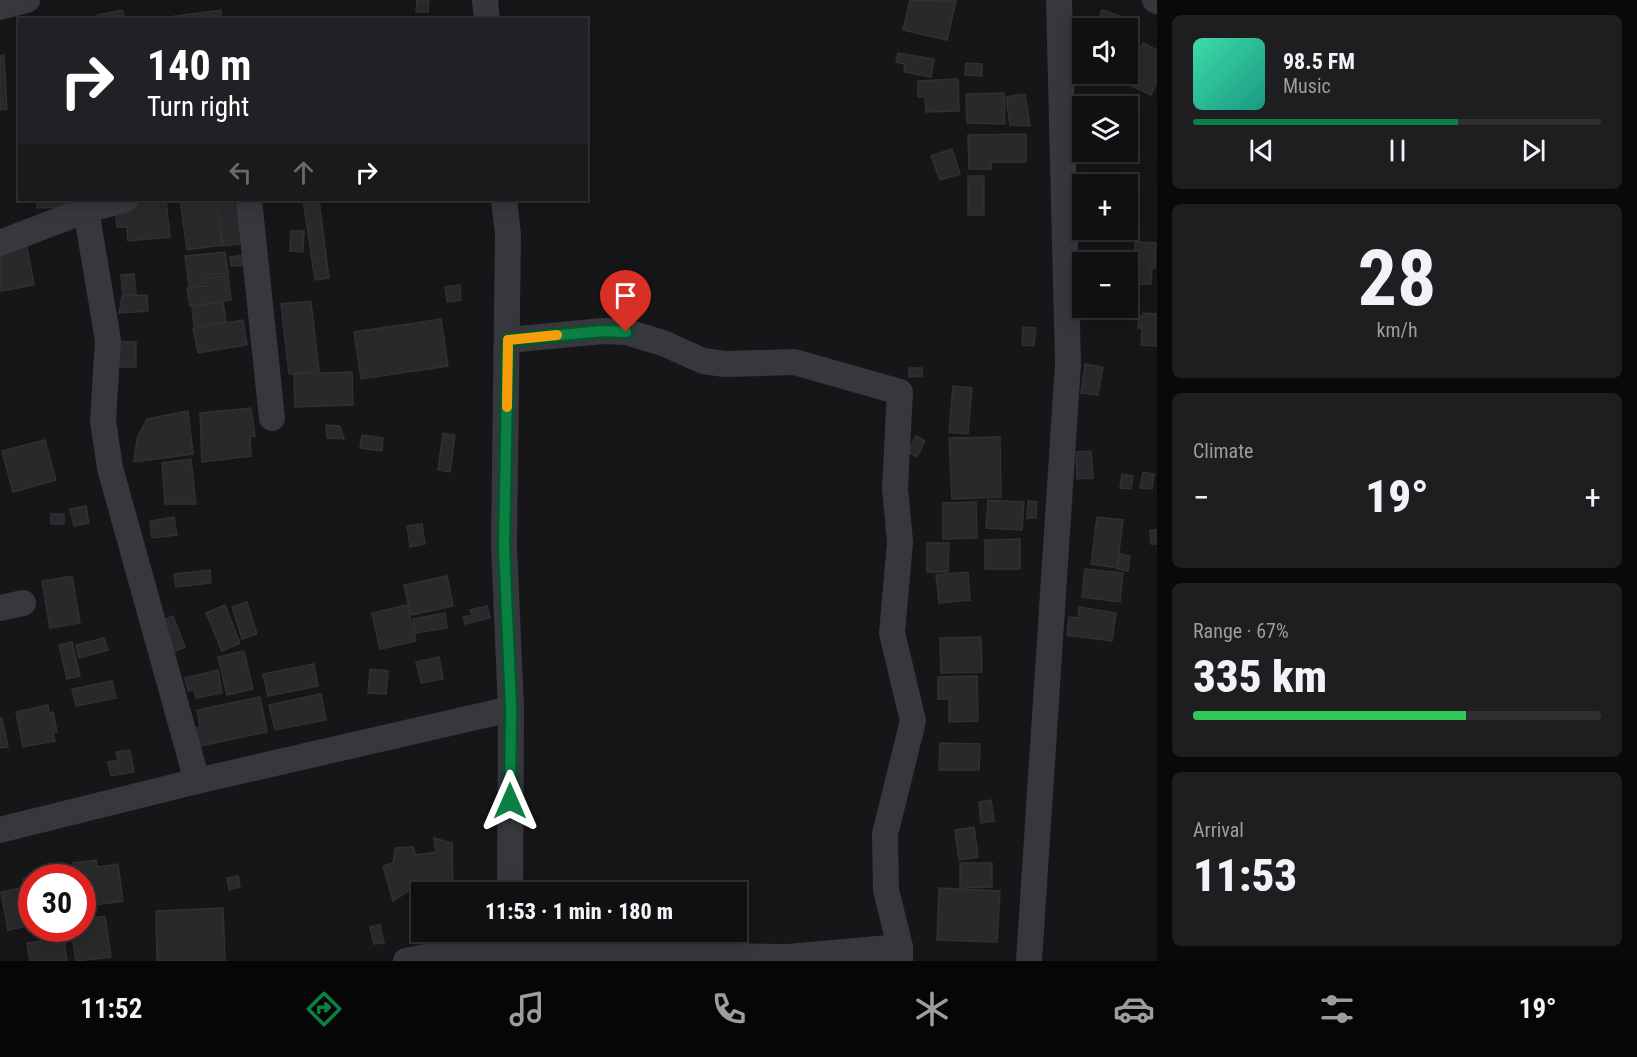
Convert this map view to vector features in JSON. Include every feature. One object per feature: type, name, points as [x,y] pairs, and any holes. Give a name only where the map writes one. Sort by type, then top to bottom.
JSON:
[{"type":"street","points":[[0,7],[27,0]]},
{"type":"street","points":[[485,0],[487,18]]},
{"type":"street","points":[[1029,961],[1068,364],[1059,0]]},
{"type":"street","points":[[0,243],[86,210],[121,201]]},
{"type":"street","points":[[249,201],[272,418]]},
{"type":"street","points":[[504,201],[508,234],[504,545],[511,709],[510,882]]},
{"type":"street","points":[[86,210],[108,340],[103,421],[110,468],[197,781]]},
{"type":"street","points":[[406,961],[440,954],[510,948],[788,957],[900,954],[886,890],[885,834],[913,721],[892,633],[900,542],[895,488],[900,392],[794,362],[725,364],[703,361],[663,342],[626,332],[603,331],[508,340]]},
{"type":"street","points":[[0,830],[197,781],[511,709]]},
{"type":"building","points":[[417,0],[429,0],[428,12],[416,12]]},
{"type":"building","points":[[910,0],[956,1],[947,40],[903,30]]},
{"type":"building","points":[[122,10],[124,18],[98,18],[97,15]]},
{"type":"building","points":[[221,10],[222,18],[169,18]]},
{"type":"building","points":[[1102,10],[1120,16],[1119,18],[1099,18]]},
{"type":"building","points":[[1143,43],[1157,50],[1157,82],[1151,95],[1126,84],[1138,84],[1138,54]]},
{"type":"building","points":[[898,53],[934,59],[931,77],[904,72],[905,64],[896,62]]},
{"type":"building","points":[[4,55],[7,109],[0,110],[0,56]]},
{"type":"building","points":[[966,63],[982,64],[982,76],[965,75]]},
{"type":"building","points":[[958,79],[959,111],[926,112],[925,97],[918,97],[918,81]]},
{"type":"building","points":[[1004,93],[1005,124],[967,123],[966,94]]},
{"type":"building","points":[[1025,94],[1030,126],[1010,125],[1006,97]]},
{"type":"building","points":[[1026,134],[1026,162],[991,162],[991,169],[969,169],[968,135]]},
{"type":"building","points":[[952,149],[960,174],[940,180],[931,156]]},
{"type":"building","points":[[968,176],[984,176],[984,215],[968,215]]},
{"type":"building","points":[[37,201],[76,201],[76,207],[37,208]]},
{"type":"building","points":[[166,201],[170,237],[128,241],[127,227],[117,227],[115,205]]},
{"type":"building","points":[[180,201],[216,201],[222,245],[187,250]]},
{"type":"building","points":[[218,201],[233,201],[233,205],[247,204],[252,242],[223,246]]},
{"type":"building","points":[[303,201],[319,201],[329,278],[315,280]]},
{"type":"building","points":[[291,231],[304,231],[303,252],[290,251]]},
{"type":"building","points":[[26,242],[34,285],[1,291],[0,255]]},
{"type":"building","points":[[1135,242],[1156,243],[1155,268],[1152,268],[1151,284],[1138,284],[1138,252],[1135,252]]},
{"type":"building","points":[[225,252],[228,273],[205,276],[206,283],[189,286],[185,256]]},
{"type":"building","points":[[244,255],[245,265],[231,266],[230,257]]},
{"type":"building","points":[[134,274],[136,294],[123,295],[121,275]]},
{"type":"building","points":[[228,275],[231,300],[190,306],[187,288],[208,285],[207,278]]},
{"type":"building","points":[[460,285],[461,300],[447,302],[445,287]]},
{"type":"building","points":[[147,295],[148,311],[119,313],[122,296]]},
{"type":"building","points":[[311,301],[319,371],[289,374],[281,304]]},
{"type":"building","points":[[223,302],[226,322],[194,326],[192,307]]},
{"type":"building","points":[[1143,313],[1157,314],[1157,346],[1141,345],[1142,328],[1138,328],[1139,316],[1143,317]]},
{"type":"building","points":[[441,319],[448,366],[361,379],[354,332]]},
{"type":"building","points":[[243,320],[247,345],[198,353],[193,328]]},
{"type":"building","points":[[1023,327],[1036,328],[1034,346],[1022,345]]},
{"type":"building","points":[[118,342],[136,342],[136,367],[118,367]]},
{"type":"building","points":[[1085,364],[1103,367],[1098,395],[1081,393]]},
{"type":"building","points":[[909,368],[922,368],[922,376],[909,377]]},
{"type":"building","points":[[352,372],[353,405],[295,407],[294,374]]},
{"type":"building","points":[[953,386],[972,388],[968,434],[949,432]]},
{"type":"building","points":[[251,408],[255,436],[250,437],[251,456],[202,462],[200,413]]},
{"type":"building","points":[[188,411],[193,454],[134,462],[137,438],[147,419]]},
{"type":"building","points":[[326,425],[340,426],[344,439],[327,438]]},
{"type":"building","points":[[443,433],[455,435],[450,472],[438,470]]},
{"type":"building","points":[[362,435],[383,438],[382,451],[360,448]]},
{"type":"building","points":[[916,436],[925,441],[917,457],[908,452]]},
{"type":"building","points":[[1000,437],[1001,497],[952,499],[949,438]]},
{"type":"building","points":[[45,440],[56,480],[13,492],[2,451]]},
{"type":"building","points":[[1091,451],[1093,478],[1077,479],[1076,452]]},
{"type":"building","points":[[191,459],[196,504],[165,504],[162,463]]},
{"type":"building","points":[[1143,472],[1154,474],[1152,489],[1140,488]]},
{"type":"building","points":[[1122,474],[1133,476],[1131,489],[1120,488]]},
{"type":"building","points":[[988,500],[1024,502],[1022,530],[986,528]]},
{"type":"building","points":[[1028,501],[1037,502],[1036,518],[1027,518]]},
{"type":"building","points":[[976,502],[977,538],[943,539],[943,503]]},
{"type":"building","points":[[86,506],[89,523],[74,526],[70,509]]},
{"type":"building","points":[[51,514],[64,514],[64,524],[51,524]]},
{"type":"building","points":[[174,517],[177,535],[152,538],[150,521]]},
{"type":"building","points":[[1097,517],[1123,520],[1117,568],[1091,564]]},
{"type":"building","points":[[422,524],[425,544],[410,547],[407,526]]},
{"type":"building","points":[[1150,530],[1157,530],[1157,544],[1151,544]]},
{"type":"building","points":[[1020,539],[1020,569],[985,569],[985,540]]},
{"type":"building","points":[[927,543],[949,543],[948,572],[927,572]]},
{"type":"building","points":[[1120,554],[1130,556],[1128,571],[1117,569]]},
{"type":"building","points":[[1085,569],[1123,573],[1120,602],[1082,597]]},
{"type":"building","points":[[210,570],[211,583],[176,587],[174,574]]},
{"type":"building","points":[[968,572],[970,600],[939,603],[936,575]]},
{"type":"building","points":[[72,576],[80,623],[50,628],[42,581]]},
{"type":"building","points":[[447,576],[453,606],[411,615],[404,585]]},
{"type":"building","points":[[247,602],[257,634],[242,639],[232,607]]},
{"type":"building","points":[[225,605],[240,643],[222,651],[206,613]]},
{"type":"building","points":[[407,605],[416,641],[380,649],[372,613]]},
{"type":"building","points":[[487,606],[490,618],[465,624],[463,617],[472,615],[470,610]]},
{"type":"building","points":[[1079,607],[1116,613],[1112,641],[1067,635],[1069,617],[1078,618]]},
{"type":"building","points":[[445,613],[447,628],[415,633],[413,619]]},
{"type":"building","points":[[173,616],[185,647],[170,653],[158,622]]},
{"type":"building","points":[[981,637],[982,672],[941,673],[940,638]]},
{"type":"building","points":[[104,638],[108,650],[79,658],[76,645]]},
{"type":"building","points":[[72,642],[80,676],[67,679],[59,645]]},
{"type":"building","points":[[244,651],[253,689],[227,695],[218,657]]},
{"type":"building","points":[[439,657],[443,679],[421,683],[416,662]]},
{"type":"building","points":[[314,664],[318,686],[268,696],[263,674]]},
{"type":"building","points":[[370,669],[388,671],[386,694],[368,693]]},
{"type":"building","points":[[218,670],[222,693],[196,698],[194,690],[188,691],[185,678]]},
{"type":"building","points":[[977,676],[978,721],[949,722],[949,699],[938,699],[938,677]]},
{"type":"building","points":[[112,681],[116,698],[76,706],[72,689]]},
{"type":"building","points":[[321,694],[326,720],[275,730],[269,705]]},
{"type":"building","points":[[260,697],[267,732],[199,746],[195,728],[200,727],[197,710]]},
{"type":"building","points":[[48,705],[49,713],[53,712],[57,732],[53,733],[55,741],[23,747],[16,712]]},
{"type":"building","points":[[0,718],[2,718],[8,747],[0,748]]},
{"type":"building","points":[[940,743],[980,744],[979,770],[939,770]]},
{"type":"building","points":[[130,750],[134,772],[111,776],[108,762],[118,760],[116,752]]},
{"type":"building","points":[[991,800],[994,821],[981,823],[979,802]]},
{"type":"building","points":[[974,827],[978,857],[959,860],[955,830]]},
{"type":"building","points":[[434,838],[452,843],[453,882],[411,882],[411,889],[393,901],[383,866],[393,863],[395,848],[413,847],[416,855],[436,852]]},
{"type":"building","points":[[96,860],[97,867],[118,864],[123,901],[96,905],[96,864],[73,863]]},
{"type":"building","points":[[960,863],[992,863],[992,887],[960,888]]},
{"type":"building","points":[[238,876],[240,887],[229,890],[227,878]]},
{"type":"building","points":[[18,888],[18,928],[8,930],[1,892]]},
{"type":"building","points":[[939,888],[1000,891],[997,942],[937,940]]},
{"type":"building","points":[[223,908],[225,961],[157,961],[156,911]]},
{"type":"building","points":[[105,916],[111,957],[76,961],[73,942],[96,942],[96,917]]},
{"type":"building","points":[[380,925],[384,943],[374,944],[370,927]]},
{"type":"building","points":[[65,942],[67,961],[30,961],[27,943]]},
{"type":"slow traffic","points":[[507,407],[508,340],[557,335]]},
{"type":"route","points":[[510,801],[511,709],[504,545],[508,340],[603,331],[626,332]]}]
